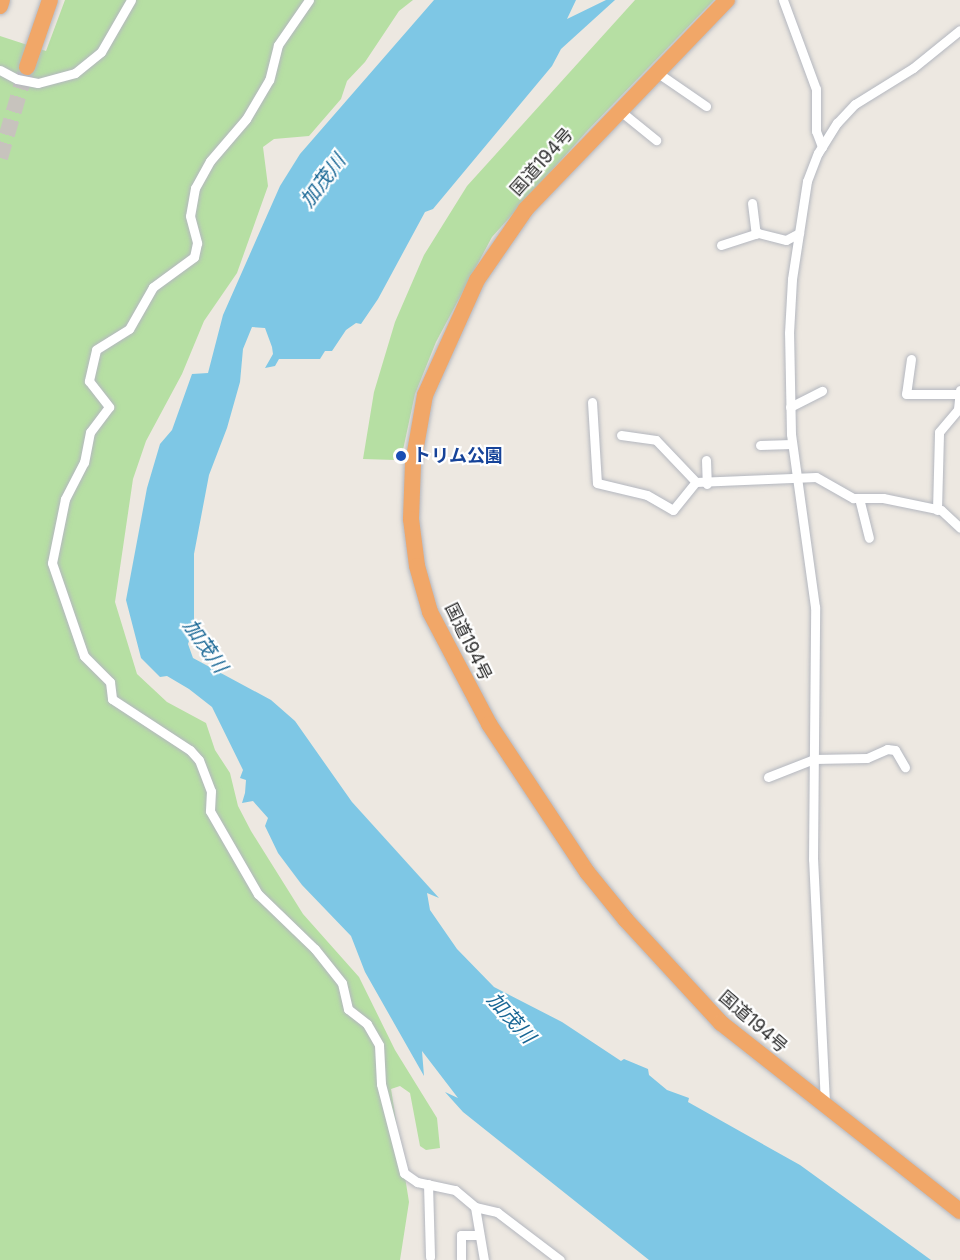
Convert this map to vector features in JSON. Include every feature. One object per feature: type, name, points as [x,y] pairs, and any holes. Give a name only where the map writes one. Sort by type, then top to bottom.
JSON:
[{"type":"highway","points":[[0,6],[2,0]]},
{"type":"highway","points":[[28,62],[50,0]]},
{"type":"highway","name":"国道194号","points":[[727,0],[618,109],[526,209],[477,280],[445,346],[425,395],[414,451],[411,519],[417,566],[429,612],[454,663],[489,724],[587,872],[669,969],[721,1023],[960,1211]]},
{"type":"street","points":[[0,70],[17,79],[38,83],[75,73],[101,52],[131,0]]},
{"type":"street","points":[[309,0],[278,45],[269,80],[246,119],[210,161],[195,188],[190,216],[196,243],[194,257],[153,287],[129,330],[109,338],[96,350],[89,381],[109,407],[90,432],[84,462],[65,499],[52,563],[84,656],[110,682],[112,699],[181,743],[199,760],[211,791],[210,811],[258,894],[315,949],[342,983],[348,1009],[368,1024],[379,1045],[381,1084],[401,1165],[410,1178],[455,1190],[476,1207],[497,1212],[560,1260]]},
{"type":"street","points":[[783,0],[816,89],[816,131],[822,147]]},
{"type":"street","points":[[825,1107],[813,871],[815,607],[792,444],[789,407],[790,302],[807,181],[822,147],[855,104],[913,68],[960,30]]},
{"type":"street","points":[[655,71],[706,106]]},
{"type":"street","points":[[618,109],[656,140]]},
{"type":"street","points":[[752,203],[756,234]]},
{"type":"street","points":[[721,245],[756,234],[786,240],[799,233]]},
{"type":"street","points":[[911,359],[906,394],[960,392],[958,409],[939,432],[937,510]]},
{"type":"street","points":[[789,407],[822,391]]},
{"type":"street","points":[[592,402],[597,483],[647,495],[673,510],[696,482]]},
{"type":"street","points":[[621,435],[656,441],[696,482],[707,484],[795,476],[825,480],[845,494],[859,498],[883,498],[937,510],[960,528]]},
{"type":"street","points":[[760,446],[792,444]]},
{"type":"street","points":[[706,460],[707,484]]},
{"type":"street","points":[[859,498],[869,538]]},
{"type":"street","points":[[768,777],[814,759],[867,758],[892,749],[905,767]]},
{"type":"street","points":[[428,1184],[430,1257]]},
{"type":"street","points":[[476,1207],[484,1260]]},
{"type":"street","points":[[461,1259],[461,1235],[479,1236]]},
{"type":"green space","points":[[65,0],[413,0],[399,11],[365,62],[347,81],[341,99],[309,136],[274,139],[263,147],[268,186],[237,273],[204,321],[182,374],[146,441],[133,479],[115,602],[137,674],[167,702],[206,723],[215,750],[230,773],[238,806],[251,831],[303,914],[359,977],[395,1050],[437,1118],[440,1148],[426,1150],[420,1146],[410,1093],[400,1086],[391,1089],[409,1202],[400,1260],[0,1260],[0,36],[46,51]]},
{"type":"green space","points":[[635,0],[714,0],[588,130],[492,237],[436,342],[415,394],[403,450],[395,460],[363,459],[374,392],[395,322],[424,255],[467,186]]},
{"type":"water","name":"加茂川","points":[[434,0],[576,0],[567,19],[606,0],[615,0],[561,49],[552,66],[433,209],[425,212],[378,299],[361,324],[356,323],[346,330],[332,351],[325,351],[320,359],[279,359],[275,366],[265,368],[273,354],[272,347],[265,328],[252,327],[243,349],[240,382],[227,428],[209,475],[194,554],[194,626],[188,644],[193,658],[271,700],[295,721],[352,802],[439,898],[427,893],[430,910],[457,949],[494,987],[562,1022],[621,1061],[624,1059],[648,1069],[649,1075],[667,1090],[689,1098],[688,1102],[800,1165],[931,1260],[649,1260],[463,1112],[445,1092],[458,1098],[422,1051],[424,1076],[365,972],[351,936],[302,885],[278,853],[265,826],[268,818],[253,801],[242,803],[246,780],[240,778],[243,770],[212,707],[167,676],[160,677],[141,658],[126,600],[147,488],[160,444],[172,430],[192,374],[208,373],[223,315],[280,186],[300,154]]},
{"type":"tunnel","points":[[0,158],[27,67]]},
{"type":"place","name":"トリム公園","points":[[401,456]]}]
